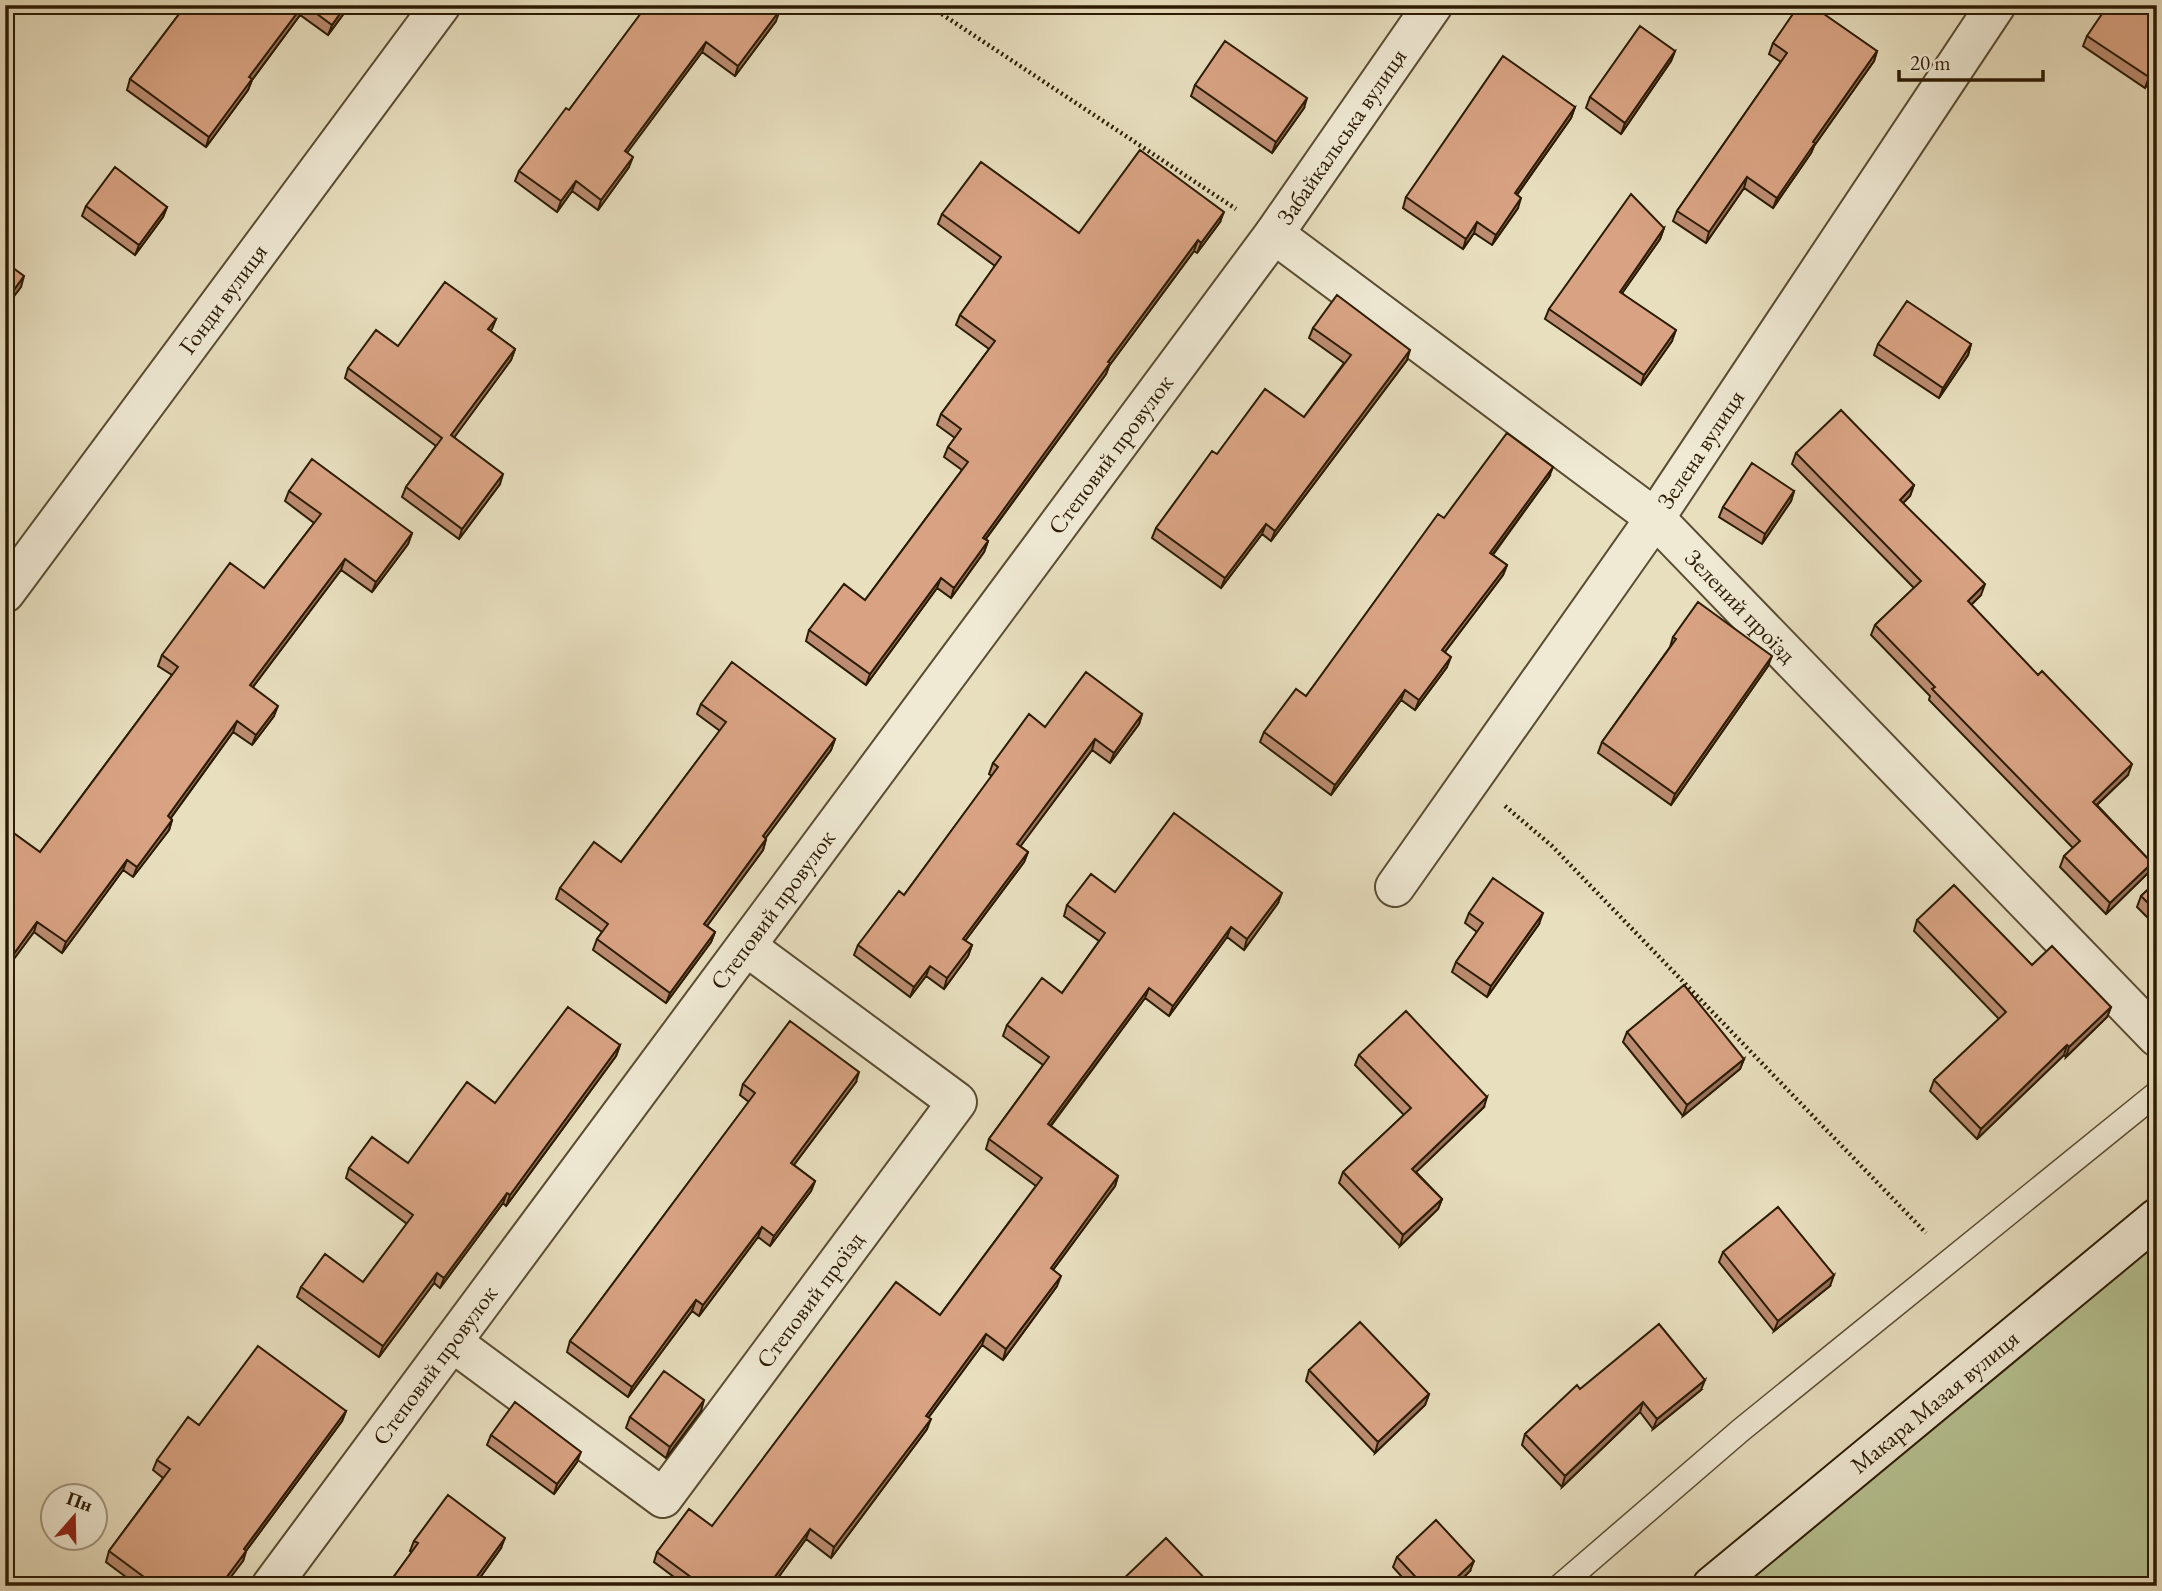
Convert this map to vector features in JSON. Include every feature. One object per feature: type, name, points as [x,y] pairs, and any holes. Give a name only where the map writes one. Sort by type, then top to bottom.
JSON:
[{"type":"street","name":"Гонди вулиця","points":[[5,593],[441,5]]},
{"type":"street","name":"Забайкальська вулиця","points":[[1274,234],[1433,5]]},
{"type":"street","name":"Зелена вулиця","points":[[1395,887],[1655,518],[1996,5]]},
{"type":"street","name":"Зелений проїзд","points":[[1274,234],[1655,518],[2157,1037]]},
{"type":"street","name":"Степовий провулок","points":[[271,1586],[1274,234]]},
{"type":"street","name":"Степовий проїзд","points":[[452,1342],[663,1498],[957,1102],[746,946]]},
{"type":"street","name":"Макара Мазая вулиця","points":[[1712,1586],[2157,1218]]},
{"type":"lane","points":[[1560,1586],[1741,1430],[2157,1093]]},
{"type":"path","points":[[928,5],[1274,234]]},
{"type":"path","points":[[1472,778],[1552,846],[1952,1259]]},
{"type":"green space","points":[[2157,1243],[2157,1586],[1739,1586]]},
{"type":"building","points":[[186,5],[303,5],[249,77],[252,79],[209,137],[130,79]]},
{"type":"building","points":[[305,5],[346,5],[332,25]]},
{"type":"building","points":[[647,5],[773,5],[780,10],[738,66],[706,42],[625,151],[633,157],[601,200],[576,181],[561,201],[519,171],[566,108],[569,110]]},
{"type":"building","points":[[1799,5],[1811,5],[1877,51],[1777,198],[1747,177],[1709,232],[1677,211],[1787,53],[1773,43]]},
{"type":"building","points":[[2108,5],[2157,5],[2157,21],[2154,25],[2157,27],[2157,65],[2149,77],[2087,36]]},
{"type":"building","points":[[1640,26],[1675,51],[1625,123],[1590,97]]},
{"type":"building","points":[[1225,41],[1307,98],[1276,142],[1195,85]]},
{"type":"building","points":[[1503,56],[1575,107],[1515,193],[1521,198],[1496,235],[1477,222],[1466,239],[1406,197]]},
{"type":"building","points":[[1140,150],[1224,212],[1201,243],[1198,240],[1108,362],[1110,363],[983,538],[988,541],[954,588],[941,578],[870,674],[809,630],[844,584],[865,600],[968,462],[948,447],[961,429],[941,414],[995,341],[960,315],[1001,257],[942,214],[981,162],[1079,233]]},
{"type":"building","points":[[115,167],[167,207],[139,245],[86,206]]},
{"type":"building","points":[[1631,194],[1664,228],[1620,292],[1676,330],[1644,375],[1549,309]]},
{"type":"building","points":[[5,262],[24,276],[5,302]]},
{"type":"building","points":[[445,282],[496,319],[488,329],[515,349],[451,435],[503,474],[462,529],[406,487],[442,438],[348,368],[376,330],[398,346]]},
{"type":"building","points":[[1337,295],[1410,350],[1275,531],[1266,524],[1225,578],[1156,528],[1212,451],[1217,454],[1265,389],[1304,417],[1351,355],[1313,328]]},
{"type":"building","points":[[1907,301],[1971,344],[1943,388],[1878,344]]},
{"type":"building","points":[[1841,410],[1914,485],[1900,500],[1985,584],[1968,601],[2038,675],[2042,671],[2132,764],[2093,802],[2152,863],[2110,903],[2064,856],[2080,841],[1932,689],[1935,687],[1875,625],[1921,581],[1796,453]]},
{"type":"building","points":[[1507,433],[1553,467],[1490,553],[1507,565],[1442,650],[1451,657],[1419,700],[1405,690],[1335,785],[1264,732],[1296,689],[1306,696],[1438,514],[1444,518]]},
{"type":"building","points":[[312,459],[412,533],[376,582],[345,559],[250,685],[278,706],[256,735],[237,721],[168,816],[172,820],[137,867],[127,860],[66,942],[37,922],[5,966],[5,833],[8,829],[40,852],[178,667],[162,655],[230,563],[264,588],[321,514],[289,491]]},
{"type":"building","points":[[1752,463],[1794,491],[1765,534],[1723,507]]},
{"type":"building","points":[[1698,602],[1772,656],[1675,794],[1602,742],[1676,639],[1673,637]]},
{"type":"building","points":[[732,662],[835,739],[763,836],[766,839],[704,924],[715,932],[670,993],[597,939],[608,924],[560,888],[594,842],[621,862],[726,722],[701,704]]},
{"type":"building","points":[[1086,672],[1142,714],[1114,753],[1095,739],[1017,844],[1028,852],[963,939],[972,945],[947,978],[930,966],[914,987],[858,945],[899,891],[904,895],[998,767],[993,763],[1029,714],[1045,727]]},
{"type":"building","points":[[1174,813],[1282,893],[1247,939],[1231,927],[1173,1006],[1149,988],[1048,1124],[1118,1176],[1051,1268],[1061,1276],[1006,1349],[986,1334],[926,1416],[931,1419],[834,1547],[810,1529],[768,1586],[703,1586],[657,1552],[689,1509],[712,1526],[896,1282],[940,1315],[1042,1178],[989,1139],[1049,1057],[1007,1025],[1042,978],[1062,993],[1105,933],[1067,905],[1091,874],[1115,892]]},
{"type":"building","points":[[1493,878],[1543,913],[1491,986],[1456,962],[1483,923],[1469,913]]},
{"type":"building","points":[[2157,881],[2157,912],[2141,896]]},
{"type":"building","points":[[1954,885],[2032,965],[2052,946],[2111,1007],[2069,1047],[2067,1045],[1981,1129],[1934,1080],[2006,1012],[1917,920]]},
{"type":"building","points":[[1684,985],[1744,1059],[1687,1105],[1627,1032]]},
{"type":"building","points":[[568,1007],[620,1045],[510,1195],[507,1193],[444,1278],[437,1273],[383,1346],[301,1287],[325,1254],[363,1282],[413,1215],[349,1168],[372,1137],[408,1163],[467,1082],[495,1103]]},
{"type":"building","points":[[1406,1011],[1487,1097],[1412,1169],[1442,1199],[1403,1235],[1343,1172],[1411,1108],[1359,1055]]},
{"type":"building","points":[[790,1021],[859,1072],[791,1163],[815,1181],[774,1236],[762,1227],[703,1305],[696,1300],[632,1387],[570,1341],[755,1093],[743,1084]]},
{"type":"building","points":[[1778,1207],[1834,1275],[1778,1321],[1723,1252]]},
{"type":"building","points":[[1360,1322],[1429,1394],[1378,1442],[1309,1370]]},
{"type":"building","points":[[1659,1324],[1705,1380],[1657,1419],[1643,1402],[1565,1476],[1525,1434],[1577,1385],[1580,1389]]},
{"type":"building","points":[[258,1346],[346,1411],[244,1549],[246,1551],[220,1586],[138,1586],[144,1577],[109,1551],[170,1469],[157,1460],[188,1417],[199,1425]]},
{"type":"building","points":[[664,1371],[704,1400],[670,1447],[630,1417]]},
{"type":"building","points":[[515,1402],[581,1452],[557,1484],[491,1435]]},
{"type":"building","points":[[448,1495],[505,1538],[470,1586],[387,1586],[418,1543],[414,1541]]},
{"type":"building","points":[[1436,1520],[1474,1561],[1448,1586],[1424,1586],[1397,1557]]},
{"type":"building","points":[[1166,1538],[1212,1586],[1116,1586]]}]
